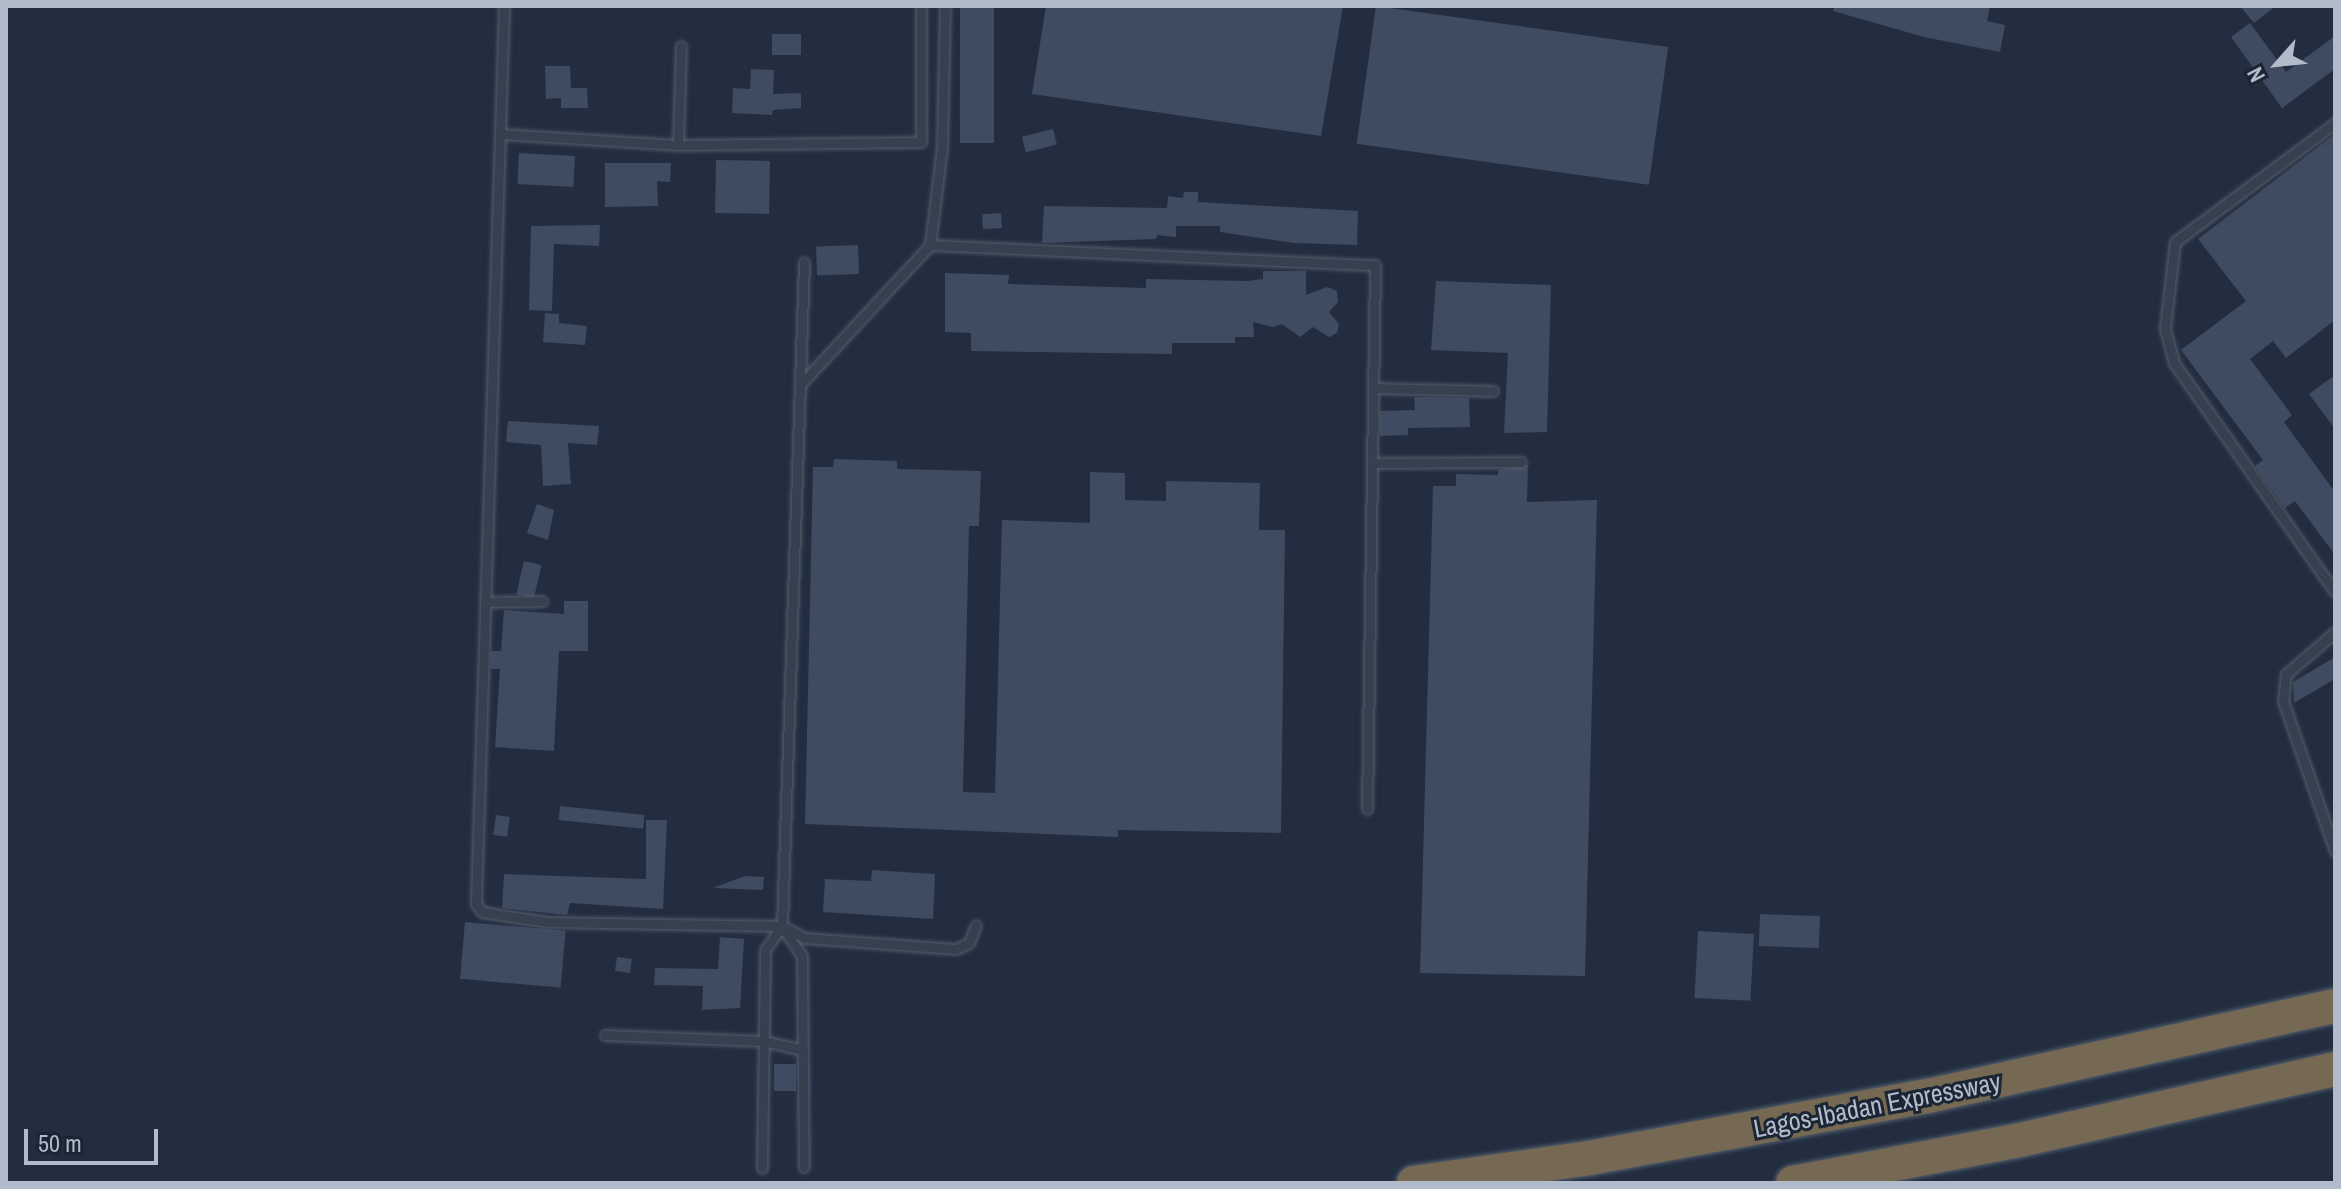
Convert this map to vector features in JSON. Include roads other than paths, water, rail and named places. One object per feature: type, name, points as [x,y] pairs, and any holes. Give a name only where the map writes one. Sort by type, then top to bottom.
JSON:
[{"type":"highway","name":"Lagos-Ibadan Expressway","points":[[1414,1183],[1589,1158],[1928,1096],[2335,1006]]},
{"type":"highway","points":[[1793,1183],[2035,1137],[2335,1069]]},
{"type":"lane","points":[[504,6],[476,904],[482,912],[547,922],[782,926],[805,938],[956,949],[969,943],[976,925]]},
{"type":"lane","points":[[500,134],[678,145],[921,142],[921,6]]},
{"type":"lane","points":[[800,385],[930,245],[942,147],[945,6]]},
{"type":"lane","points":[[678,145],[681,46]]},
{"type":"lane","points":[[2335,123],[2175,242],[2165,329],[2174,363],[2335,592]]},
{"type":"lane","points":[[930,245],[1375,265],[1367,809]]},
{"type":"lane","points":[[762,1168],[765,950],[782,926],[804,262]]},
{"type":"lane","points":[[1373,388],[1493,391]]},
{"type":"lane","points":[[1372,463],[1521,462]]},
{"type":"lane","points":[[485,602],[542,601]]},
{"type":"lane","points":[[2335,632],[2286,674],[2283,701],[2335,851]]},
{"type":"lane","points":[[782,926],[802,956],[804,1167]]},
{"type":"lane","points":[[605,1035],[764,1041],[803,1050]]}]
